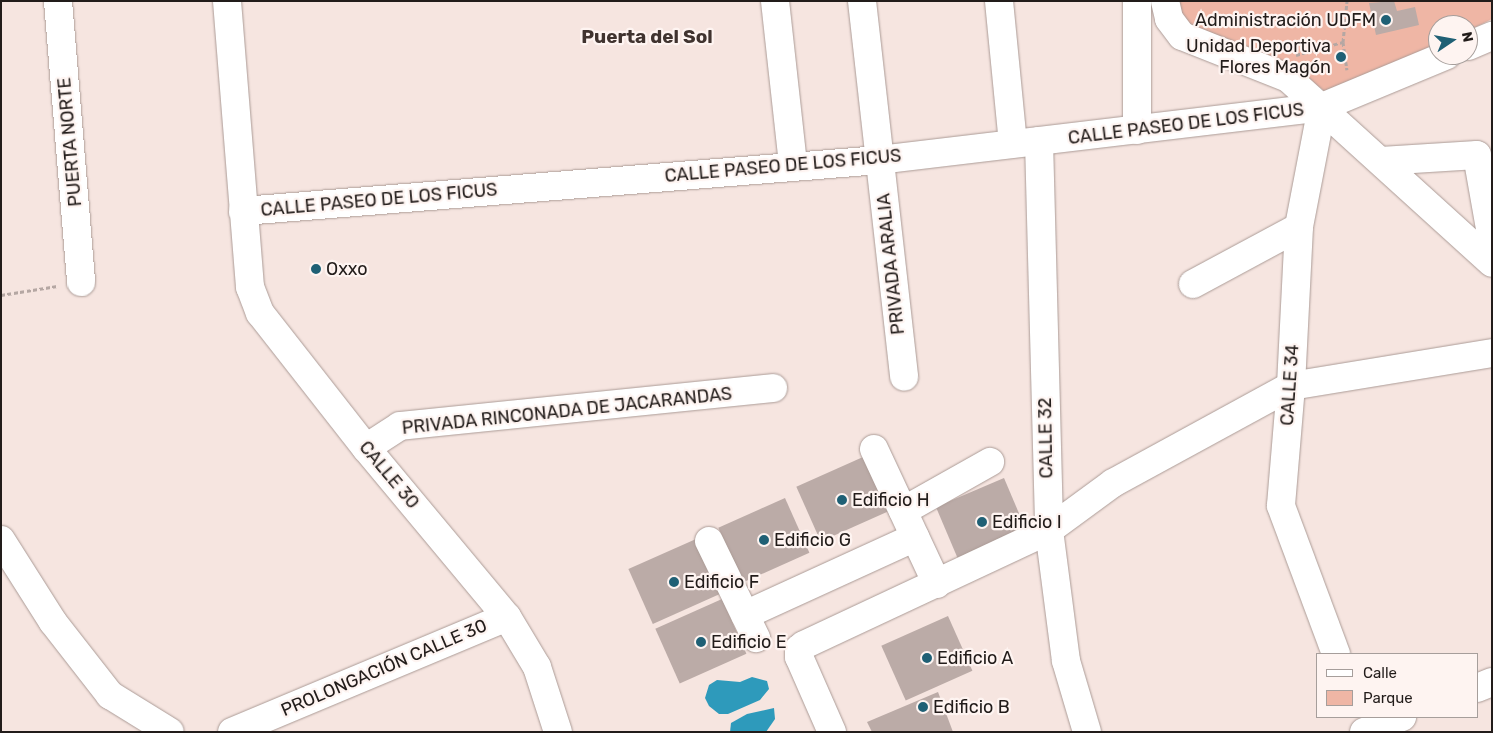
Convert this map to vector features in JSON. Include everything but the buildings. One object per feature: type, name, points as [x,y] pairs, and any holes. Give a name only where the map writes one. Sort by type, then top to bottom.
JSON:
[{"type":"street","name":"PUERTA NORTE","points":[[58,1],[81,282]]},
{"type":"street","name":"CALLE 30","points":[[227,1],[250,287],[260,313],[366,448],[508,617],[537,667],[558,732]]},
{"type":"street","points":[[775,1],[793,165]]},
{"type":"street","name":"PRIVADA ARALIA","points":[[862,1],[904,377]]},
{"type":"street","name":"CALLE 32","points":[[999,1],[1026,142],[1049,530],[1066,661],[1087,732]]},
{"type":"street","points":[[1137,1],[1137,130]]},
{"type":"street","points":[[1165,1],[1169,19],[1182,36],[1288,78],[1492,263]]},
{"type":"street","points":[[1478,42],[1492,36]]},
{"type":"street","name":"CALLE PASEO DE LOS FICUS","points":[[243,211],[793,165],[879,160],[1322,107],[1428,63]]},
{"type":"street","name":"CALLE 34","points":[[1322,107],[1299,227],[1291,386],[1281,506],[1336,653]]},
{"type":"street","points":[[1381,161],[1477,155],[1492,240]]},
{"type":"street","points":[[1194,284],[1299,227]]},
{"type":"street","points":[[832,732],[799,657],[799,649],[1049,530],[1113,483],[1291,386],[1492,353]]},
{"type":"street","name":"PRIVADA RINCONADA DE JACARANDAS","points":[[366,448],[400,426],[773,388]]},
{"type":"street","points":[[874,449],[937,584]]},
{"type":"street","points":[[902,511],[990,462]]},
{"type":"street","points":[[709,541],[750,627],[915,537]]},
{"type":"street","points":[[1,540],[53,622],[110,695],[170,732]]},
{"type":"street","name":"PROLONGACIÓN CALLE 30","points":[[232,732],[508,617]]},
{"type":"street","points":[[1478,688],[1492,682]]},
{"type":"street","points":[[1360,718],[1365,732],[1400,718]]},
{"type":"path","points":[[1289,56],[1342,42],[1347,1]]},
{"type":"path","points":[[1,295],[81,282]]},
{"type":"green space","name":"Unidad Deportiva Flores Magón","points":[[1169,1],[1492,1],[1492,19],[1478,26],[1478,15],[1428,15],[1428,51],[1334,98],[1293,68],[1187,30]]},
{"type":"water","points":[[752,677],[767,681],[769,689],[760,700],[728,714],[719,714],[709,706],[705,698],[709,685],[717,680],[740,682]]},
{"type":"water","points":[[774,708],[775,719],[766,732],[730,732],[731,723],[747,714]]},
{"type":"place","name":"Administración UDFM","points":[[1386,20]]},
{"type":"place","name":"Unidad Deportiva Flores Magón","points":[[1341,57]]},
{"type":"place","name":"Oxxo","points":[[316,269]]},
{"type":"place","name":"Edificio H","points":[[842,500]]},
{"type":"place","name":"Edificio I","points":[[982,522]]},
{"type":"place","name":"Edificio G","points":[[764,540]]},
{"type":"place","name":"Edificio F","points":[[674,582]]},
{"type":"place","name":"Edificio E","points":[[701,642]]},
{"type":"place","name":"Edificio A","points":[[927,658]]},
{"type":"place","name":"Edificio B","points":[[923,707]]},
{"type":"district","name":"Puerta del Sol","points":[[647,37]]}]
